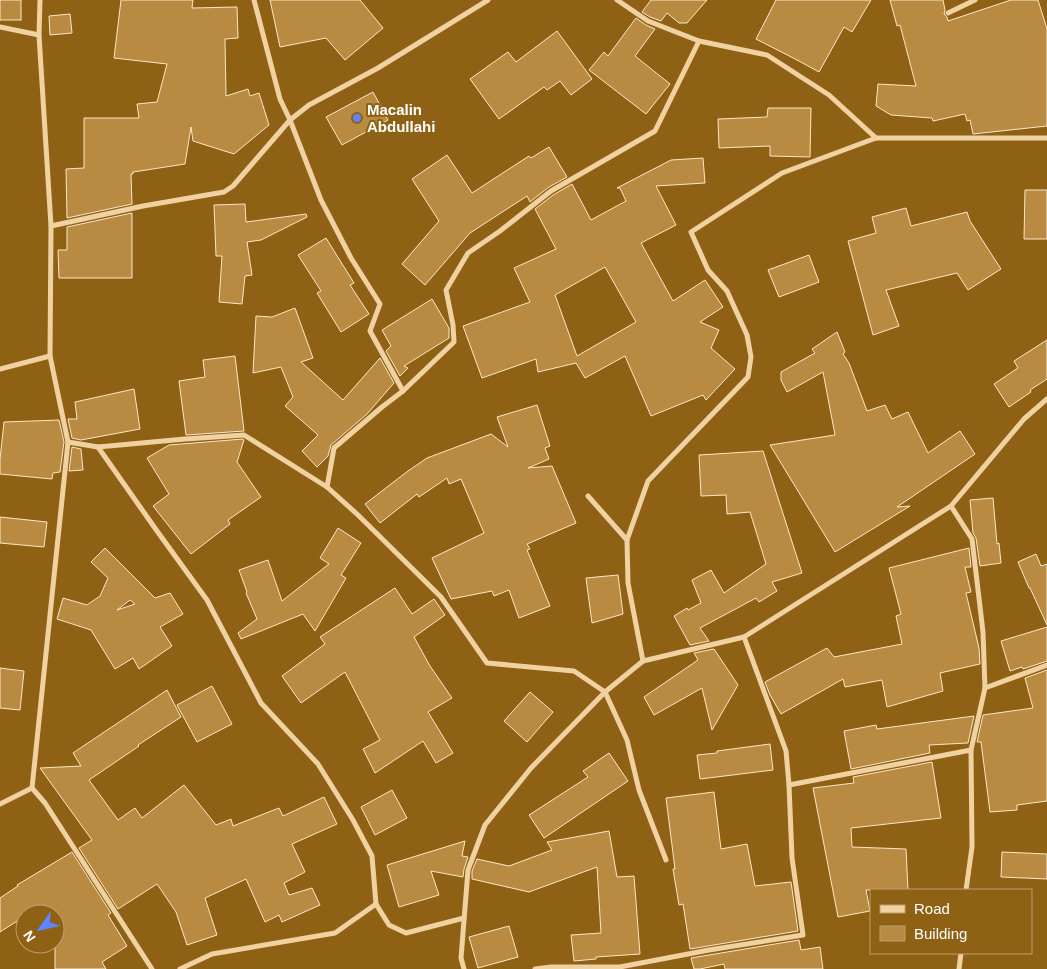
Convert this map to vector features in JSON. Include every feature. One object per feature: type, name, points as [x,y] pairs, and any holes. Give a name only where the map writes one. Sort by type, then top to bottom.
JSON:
[{"type":"street","points":[[40,0],[39,36],[51,226],[50,356],[68,442],[32,788],[45,803],[152,969]]},
{"type":"street","points":[[254,0],[280,100],[332,223],[380,304],[370,331],[403,391]]},
{"type":"street","points":[[51,226],[143,206],[224,192],[233,186],[290,120],[309,104],[378,68],[488,0]]},
{"type":"street","points":[[617,0],[648,21],[699,41],[767,55],[829,95],[876,138]]},
{"type":"street","points":[[948,13],[975,0]]},
{"type":"street","points":[[0,27],[39,36]]},
{"type":"street","points":[[327,487],[334,448],[403,391],[454,342],[453,325],[446,290],[468,253],[500,231],[551,191],[655,131],[699,41]]},
{"type":"street","points":[[643,661],[628,583],[628,540],[648,481],[748,376],[751,358],[747,335],[727,291],[708,270],[691,232],[782,173],[876,138],[1047,138]]},
{"type":"street","points":[[0,369],[50,356]]},
{"type":"street","points":[[464,969],[462,958],[468,870],[485,825],[531,768],[606,692],[643,661],[744,637],[950,506],[1024,419],[1047,399]]},
{"type":"street","points":[[68,442],[98,447],[244,435],[327,487],[441,597],[487,663],[574,670],[606,692],[627,740],[639,790],[666,860]]},
{"type":"street","points":[[98,447],[156,531],[207,600],[261,703],[318,764],[353,820],[372,856],[376,904],[388,925],[406,933],[464,918]]},
{"type":"street","points":[[588,496],[628,540]]},
{"type":"street","points":[[950,506],[972,539],[983,632],[985,688],[971,750],[972,847],[966,889]]},
{"type":"street","points":[[535,969],[551,967],[620,967],[803,935],[792,858],[786,750],[744,637]]},
{"type":"street","points":[[985,688],[1047,665]]},
{"type":"street","points":[[789,785],[971,750]]},
{"type":"street","points":[[0,804],[32,788]]},
{"type":"street","points":[[180,969],[212,954],[335,933],[376,904]]},
{"type":"street","points":[[959,969],[961,954]]},
{"type":"building","points":[[0,0],[21,0],[21,20],[0,20]]},
{"type":"building","points":[[121,0],[193,0],[192,8],[237,7],[238,38],[225,39],[226,96],[248,89],[250,96],[259,93],[269,125],[234,154],[193,141],[191,127],[185,164],[133,172],[131,174],[132,204],[67,218],[66,169],[84,168],[84,118],[139,118],[137,104],[157,102],[167,64],[114,58]]},
{"type":"building","points":[[270,0],[360,0],[383,28],[345,60],[326,38],[280,47]]},
{"type":"building","points":[[651,0],[707,0],[687,23],[679,23],[667,13],[661,21],[642,12]]},
{"type":"building","points":[[776,0],[871,0],[852,32],[844,27],[819,72],[756,39]]},
{"type":"building","points":[[890,0],[943,0],[944,14],[948,21],[1011,0],[1038,0],[1047,29],[1047,126],[973,134],[970,120],[967,121],[965,114],[933,121],[932,118],[891,115],[876,106],[878,84],[916,86],[900,25],[897,26]]},
{"type":"building","points":[[70,14],[72,33],[50,35],[49,16]]},
{"type":"building","points":[[636,18],[655,29],[635,56],[670,84],[646,114],[589,70],[604,52],[608,56]]},
{"type":"building","points":[[557,31],[592,79],[571,95],[560,81],[547,90],[544,87],[499,119],[470,79],[508,52],[516,62]]},
{"type":"building","name":"Macalin Abdullahi","points":[[373,92],[388,120],[342,145],[326,117]]},
{"type":"building","points":[[768,108],[811,108],[810,157],[770,156],[770,146],[719,148],[718,119],[767,117]]},
{"type":"building","points":[[549,147],[567,177],[549,187],[530,202],[527,196],[470,233],[425,285],[402,264],[439,221],[412,179],[447,155],[472,193],[529,156],[531,158]]},
{"type":"building","points":[[703,158],[705,183],[656,186],[676,225],[641,243],[673,301],[705,280],[723,307],[700,322],[719,330],[711,348],[735,369],[706,400],[703,395],[651,416],[625,356],[585,378],[576,363],[538,372],[536,359],[482,378],[463,326],[530,302],[514,268],[556,249],[535,209],[553,195],[572,184],[591,220],[626,201],[620,188],[617,188],[671,160]],"holes":[[[605,267],[636,322],[577,356],[555,295]]]},
{"type":"building","points":[[1025,190],[1047,190],[1047,239],[1024,239]]},
{"type":"building","points":[[245,204],[246,222],[306,214],[307,217],[261,240],[247,242],[252,275],[245,276],[242,304],[219,302],[222,256],[216,256],[214,205]]},
{"type":"building","points":[[906,208],[911,226],[967,212],[970,221],[1001,269],[968,290],[957,273],[886,290],[899,326],[873,335],[848,241],[876,233],[872,217]]},
{"type":"building","points":[[132,213],[132,278],[59,278],[58,250],[67,250],[67,227]]},
{"type":"building","points":[[326,238],[354,283],[350,285],[369,314],[341,332],[317,293],[321,291],[298,255]]},
{"type":"building","points":[[809,255],[819,282],[779,297],[768,270]]},
{"type":"building","points":[[432,299],[449,328],[449,338],[404,366],[408,368],[400,376],[386,351],[391,346],[382,330]]},
{"type":"building","points":[[295,308],[313,358],[301,362],[343,400],[380,358],[394,383],[367,414],[331,445],[328,456],[317,467],[302,451],[318,435],[285,406],[293,397],[281,367],[253,373],[256,316],[272,317]]},
{"type":"building","points":[[837,332],[845,352],[843,354],[849,363],[867,411],[885,405],[892,419],[908,412],[928,453],[960,431],[975,454],[897,507],[910,506],[835,552],[770,445],[835,435],[823,372],[787,392],[781,380],[781,372],[815,353],[812,349]]},
{"type":"building","points":[[1047,340],[1047,379],[1009,407],[994,384],[1018,368],[1014,361]]},
{"type":"building","points":[[235,356],[244,431],[186,435],[179,381],[205,377],[203,360]]},
{"type":"building","points":[[134,389],[140,429],[81,440],[72,438],[68,419],[77,419],[75,402]]},
{"type":"building","points":[[537,405],[550,446],[545,448],[549,459],[528,468],[552,466],[576,523],[527,544],[530,549],[527,550],[550,606],[519,618],[509,590],[494,596],[492,591],[451,599],[432,558],[484,533],[461,479],[449,484],[447,478],[419,497],[417,494],[380,523],[365,504],[427,458],[491,434],[508,447],[497,417]]},
{"type":"building","points":[[59,420],[64,442],[60,472],[53,473],[52,479],[0,474],[4,422]]},
{"type":"building","points":[[243,439],[237,462],[261,497],[228,520],[230,524],[191,554],[153,506],[169,494],[147,458],[169,445]]},
{"type":"building","points":[[72,447],[81,449],[83,470],[69,471]]},
{"type":"building","points":[[763,451],[802,573],[772,582],[777,591],[759,602],[756,598],[700,628],[709,641],[690,645],[674,616],[687,608],[688,610],[701,603],[692,580],[711,570],[724,593],[766,564],[750,512],[727,514],[726,495],[701,496],[699,455]]},
{"type":"building","points":[[993,498],[997,544],[999,543],[1001,563],[980,566],[976,538],[973,533],[970,500]]},
{"type":"building","points":[[0,517],[47,522],[44,547],[0,543]]},
{"type":"building","points":[[338,528],[361,543],[341,575],[346,578],[315,631],[303,614],[241,639],[238,633],[257,619],[239,570],[268,560],[282,601],[329,564],[320,558]]},
{"type":"building","points":[[105,548],[155,598],[170,593],[183,614],[160,627],[172,646],[139,669],[133,658],[115,669],[91,630],[57,619],[63,598],[87,605],[100,596],[108,578],[91,562]],"holes":[[[130,600],[135,604],[117,610]]]},
{"type":"building","points":[[969,548],[971,567],[965,567],[971,592],[966,593],[979,648],[980,664],[940,673],[943,691],[887,707],[882,680],[845,687],[843,679],[781,714],[765,682],[827,648],[834,657],[902,644],[896,616],[901,614],[889,568]]},
{"type":"building","points":[[1036,554],[1041,566],[1047,564],[1047,625],[1018,562]]},
{"type":"building","points":[[618,575],[623,614],[592,623],[586,578]]},
{"type":"building","points":[[395,588],[412,614],[434,599],[445,615],[414,637],[430,666],[452,698],[428,712],[453,753],[436,763],[423,741],[375,773],[363,749],[380,740],[345,672],[301,703],[282,676],[325,644],[320,637]]},
{"type":"building","points":[[1047,627],[1047,661],[1010,671],[1001,641]]},
{"type":"building","points":[[714,649],[738,685],[712,730],[702,688],[654,715],[644,697],[698,660],[694,653]]},
{"type":"building","points":[[0,668],[24,671],[20,710],[0,708]]},
{"type":"building","points":[[1047,670],[1047,801],[1017,805],[1017,810],[990,812],[981,742],[977,742],[983,715],[1033,708],[1025,678]]},
{"type":"building","points":[[212,686],[232,724],[197,742],[177,705]]},
{"type":"building","points":[[167,690],[181,717],[89,780],[118,820],[135,808],[142,818],[184,785],[216,825],[231,819],[233,826],[279,808],[283,816],[324,797],[337,824],[292,844],[305,872],[284,883],[289,895],[312,888],[320,905],[282,922],[279,915],[265,922],[246,879],[205,898],[217,935],[187,945],[176,912],[157,884],[118,909],[79,848],[92,840],[40,768],[81,766],[73,753]]},
{"type":"building","points":[[530,692],[553,712],[527,742],[504,721]]},
{"type":"building","points":[[974,716],[968,743],[929,745],[930,753],[851,769],[844,731],[876,725],[877,729]]},
{"type":"building","points":[[770,744],[773,770],[700,779],[697,755]]},
{"type":"building","points":[[609,753],[628,781],[544,838],[529,815],[588,777],[583,771]]},
{"type":"building","points":[[932,762],[941,818],[851,828],[852,847],[906,849],[908,889],[866,890],[870,911],[838,917],[813,788],[854,783],[853,777]]},
{"type":"building","points":[[392,790],[407,818],[375,835],[361,807]]},
{"type":"building","points":[[714,792],[721,849],[747,844],[755,886],[791,882],[798,931],[690,949],[683,904],[679,905],[673,869],[675,869],[666,798]]},
{"type":"building","points":[[609,831],[617,877],[634,876],[640,954],[596,957],[596,959],[574,961],[571,935],[601,933],[597,867],[529,892],[472,879],[472,871],[477,859],[509,866],[552,850],[547,842]]},
{"type":"building","points":[[465,841],[462,856],[468,857],[463,877],[431,871],[439,895],[399,907],[387,865]]},
{"type":"building","points":[[72,852],[111,913],[108,915],[127,946],[102,962],[106,969],[55,969],[55,954],[65,954],[65,904],[15,904],[15,922],[0,932],[0,898],[17,885]]},
{"type":"building","points":[[1002,852],[1047,854],[1047,879],[1001,877]]},
{"type":"building","points":[[509,926],[518,957],[478,968],[469,937]]},
{"type":"building","points":[[799,940],[801,950],[820,947],[823,969],[725,969],[724,964],[694,969],[691,958]]},
{"type":"place","name":"Macalin Abdullahi","points":[[357,118]]}]
